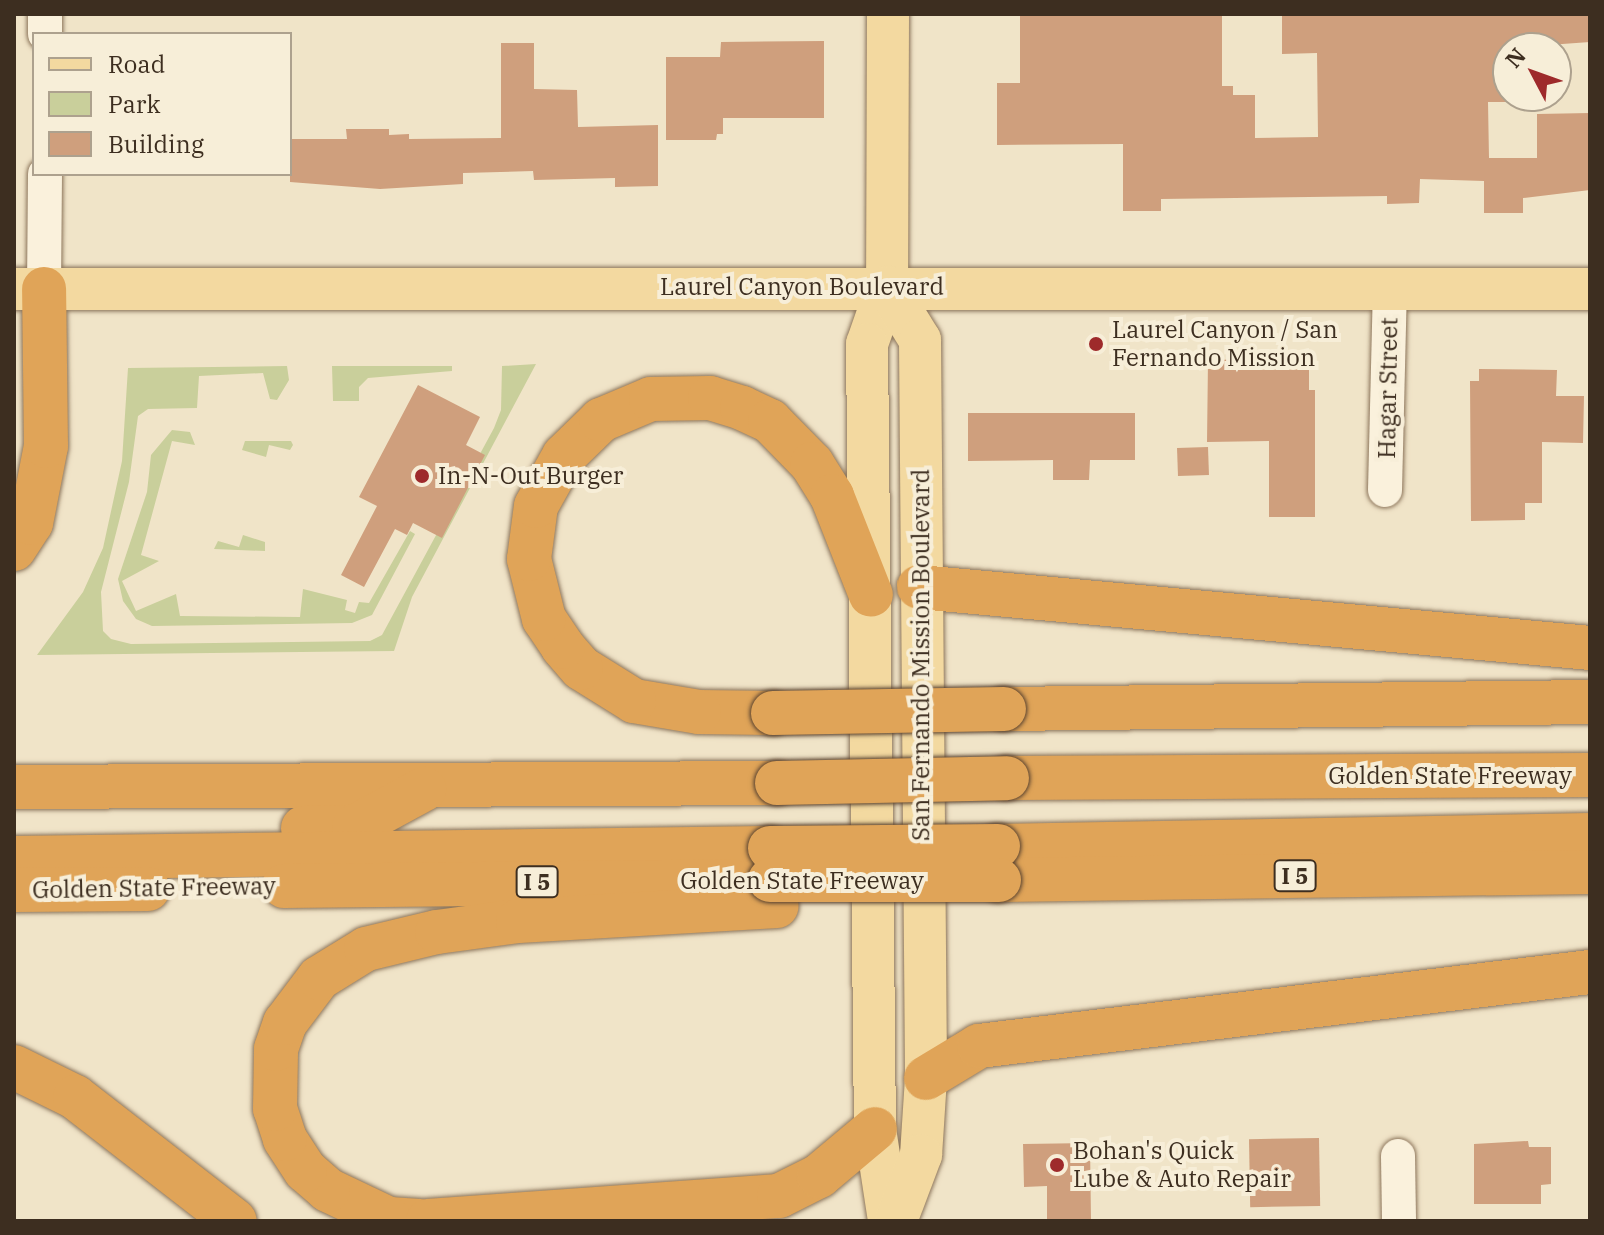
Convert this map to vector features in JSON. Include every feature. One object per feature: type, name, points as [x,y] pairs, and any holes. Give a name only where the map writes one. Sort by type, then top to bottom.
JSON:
[{"type":"highway","points":[[14,549],[31,523],[46,446],[29,289]]},
{"type":"highway","points":[[871,595],[832,496],[812,464],[770,421],[710,398],[651,399],[601,420],[564,456],[536,506],[529,559],[544,619],[563,647],[581,668],[634,701],[676,710],[773,713],[1590,702]]},
{"type":"highway","points":[[919,587],[1590,648]]},
{"type":"highway","name":"Golden State Freeway","points":[[14,787],[1590,775]]},
{"type":"highway","points":[[14,832],[354,827],[430,786]]},
{"type":"highway","points":[[999,863],[1590,835]]},
{"type":"highway","points":[[14,858],[772,878]]},
{"type":"highway","name":"Golden State Freeway","points":[[14,890],[772,878],[999,863],[1590,872]]},
{"type":"highway","points":[[419,1221],[389,1219],[328,1190],[305,1170],[285,1139],[275,1109],[276,1049],[292,1011],[319,978],[366,949],[437,932],[772,878]]},
{"type":"highway","points":[[926,1078],[979,1046],[1590,972]]},
{"type":"highway","points":[[14,1067],[75,1097],[235,1221]]},
{"type":"highway","points":[[428,1221],[779,1196],[819,1176],[875,1129]]},
{"type":"main road","name":"San Fernando Mission Boulevard","points":[[888,14],[887,287],[867,344],[875,1129],[889,1221]]},
{"type":"main road","name":"San Fernando Mission Boulevard","points":[[887,287],[920,340],[919,587],[926,1078],[921,1155],[896,1221]]},
{"type":"main road","name":"Laurel Canyon Boulevard","points":[[29,289],[1590,289]]},
{"type":"street","points":[[29,289],[45,176]]},
{"type":"street","name":"Hagar Street","points":[[1385,490],[1390,287]]},
{"type":"street","points":[[1398,1156],[1399,1221]]},
{"type":"green space","points":[[536,364],[412,597],[394,651],[37,655],[83,592],[103,548],[122,461],[128,368],[287,366],[289,380],[277,400],[270,399],[263,373],[199,376],[197,408],[148,409],[138,416],[129,482],[101,592],[103,631],[111,639],[131,644],[370,641],[382,635],[494,428],[501,410],[502,366]]},
{"type":"green space","points":[[332,366],[452,366],[452,371],[368,378],[359,387],[359,401],[333,401]]},
{"type":"green space","points":[[172,430],[190,432],[195,445],[172,441],[141,555],[159,561],[122,581],[136,611],[176,594],[180,616],[300,617],[303,589],[347,600],[345,610],[355,613],[359,602],[369,603],[410,531],[415,534],[372,615],[352,623],[152,626],[136,619],[123,601],[118,579],[147,492],[151,455]]},
{"type":"green space","points":[[245,441],[291,441],[293,445],[290,450],[269,445],[266,457],[242,450]]},
{"type":"green space","points":[[243,535],[265,542],[265,551],[214,549],[218,541],[239,547]]},
{"type":"building","points":[[1020,14],[1222,14],[1222,86],[1233,86],[1233,95],[1255,95],[1255,138],[1318,137],[1317,53],[1282,54],[1282,14],[1590,14],[1590,42],[1572,43],[1572,32],[1492,32],[1492,102],[1488,102],[1489,158],[1537,158],[1537,114],[1590,113],[1590,190],[1523,198],[1523,213],[1484,213],[1484,181],[1420,179],[1419,203],[1387,204],[1387,196],[1161,199],[1161,211],[1123,211],[1123,144],[997,145],[997,83],[1020,83]]},
{"type":"building","points":[[824,41],[824,118],[723,118],[723,134],[717,134],[716,140],[666,140],[666,57],[720,57],[721,42]]},
{"type":"building","points":[[501,43],[534,43],[534,89],[577,90],[578,127],[658,125],[658,186],[615,187],[615,178],[534,180],[533,171],[463,173],[463,184],[380,189],[290,182],[292,139],[347,139],[346,129],[389,129],[389,135],[409,134],[409,139],[501,138]]},
{"type":"building","points":[[1309,358],[1309,390],[1315,390],[1315,517],[1269,517],[1269,441],[1207,442],[1208,360]]},
{"type":"building","points":[[1479,369],[1557,370],[1556,396],[1584,396],[1583,443],[1542,442],[1542,503],[1525,503],[1525,520],[1471,521],[1470,381],[1479,381]]},
{"type":"building","name":"In-N-Out Burger","points":[[418,385],[480,417],[466,445],[485,455],[442,538],[413,523],[407,535],[395,529],[364,587],[341,575],[377,506],[359,497]]},
{"type":"building","points":[[968,413],[1135,413],[1135,460],[1090,460],[1089,480],[1053,480],[1053,460],[968,461]]},
{"type":"building","points":[[1208,447],[1209,475],[1178,476],[1177,448]]},
{"type":"building","points":[[1319,1138],[1320,1206],[1250,1207],[1249,1139]]},
{"type":"building","points":[[1528,1141],[1529,1147],[1551,1147],[1551,1184],[1541,1185],[1541,1204],[1474,1204],[1474,1144]]},
{"type":"building","name":"Bohan's Quick Lube & Auto Repair","points":[[1090,1143],[1091,1221],[1047,1221],[1047,1186],[1024,1187],[1023,1144]]},
{"type":"place","name":"Laurel Canyon / San Fernando Mission","points":[[1096,344]]},
{"type":"place","name":"In-N-Out Burger","points":[[422,476]]},
{"type":"place","name":"Bohan's Quick Lube & Auto Repair","points":[[1057,1165]]}]
